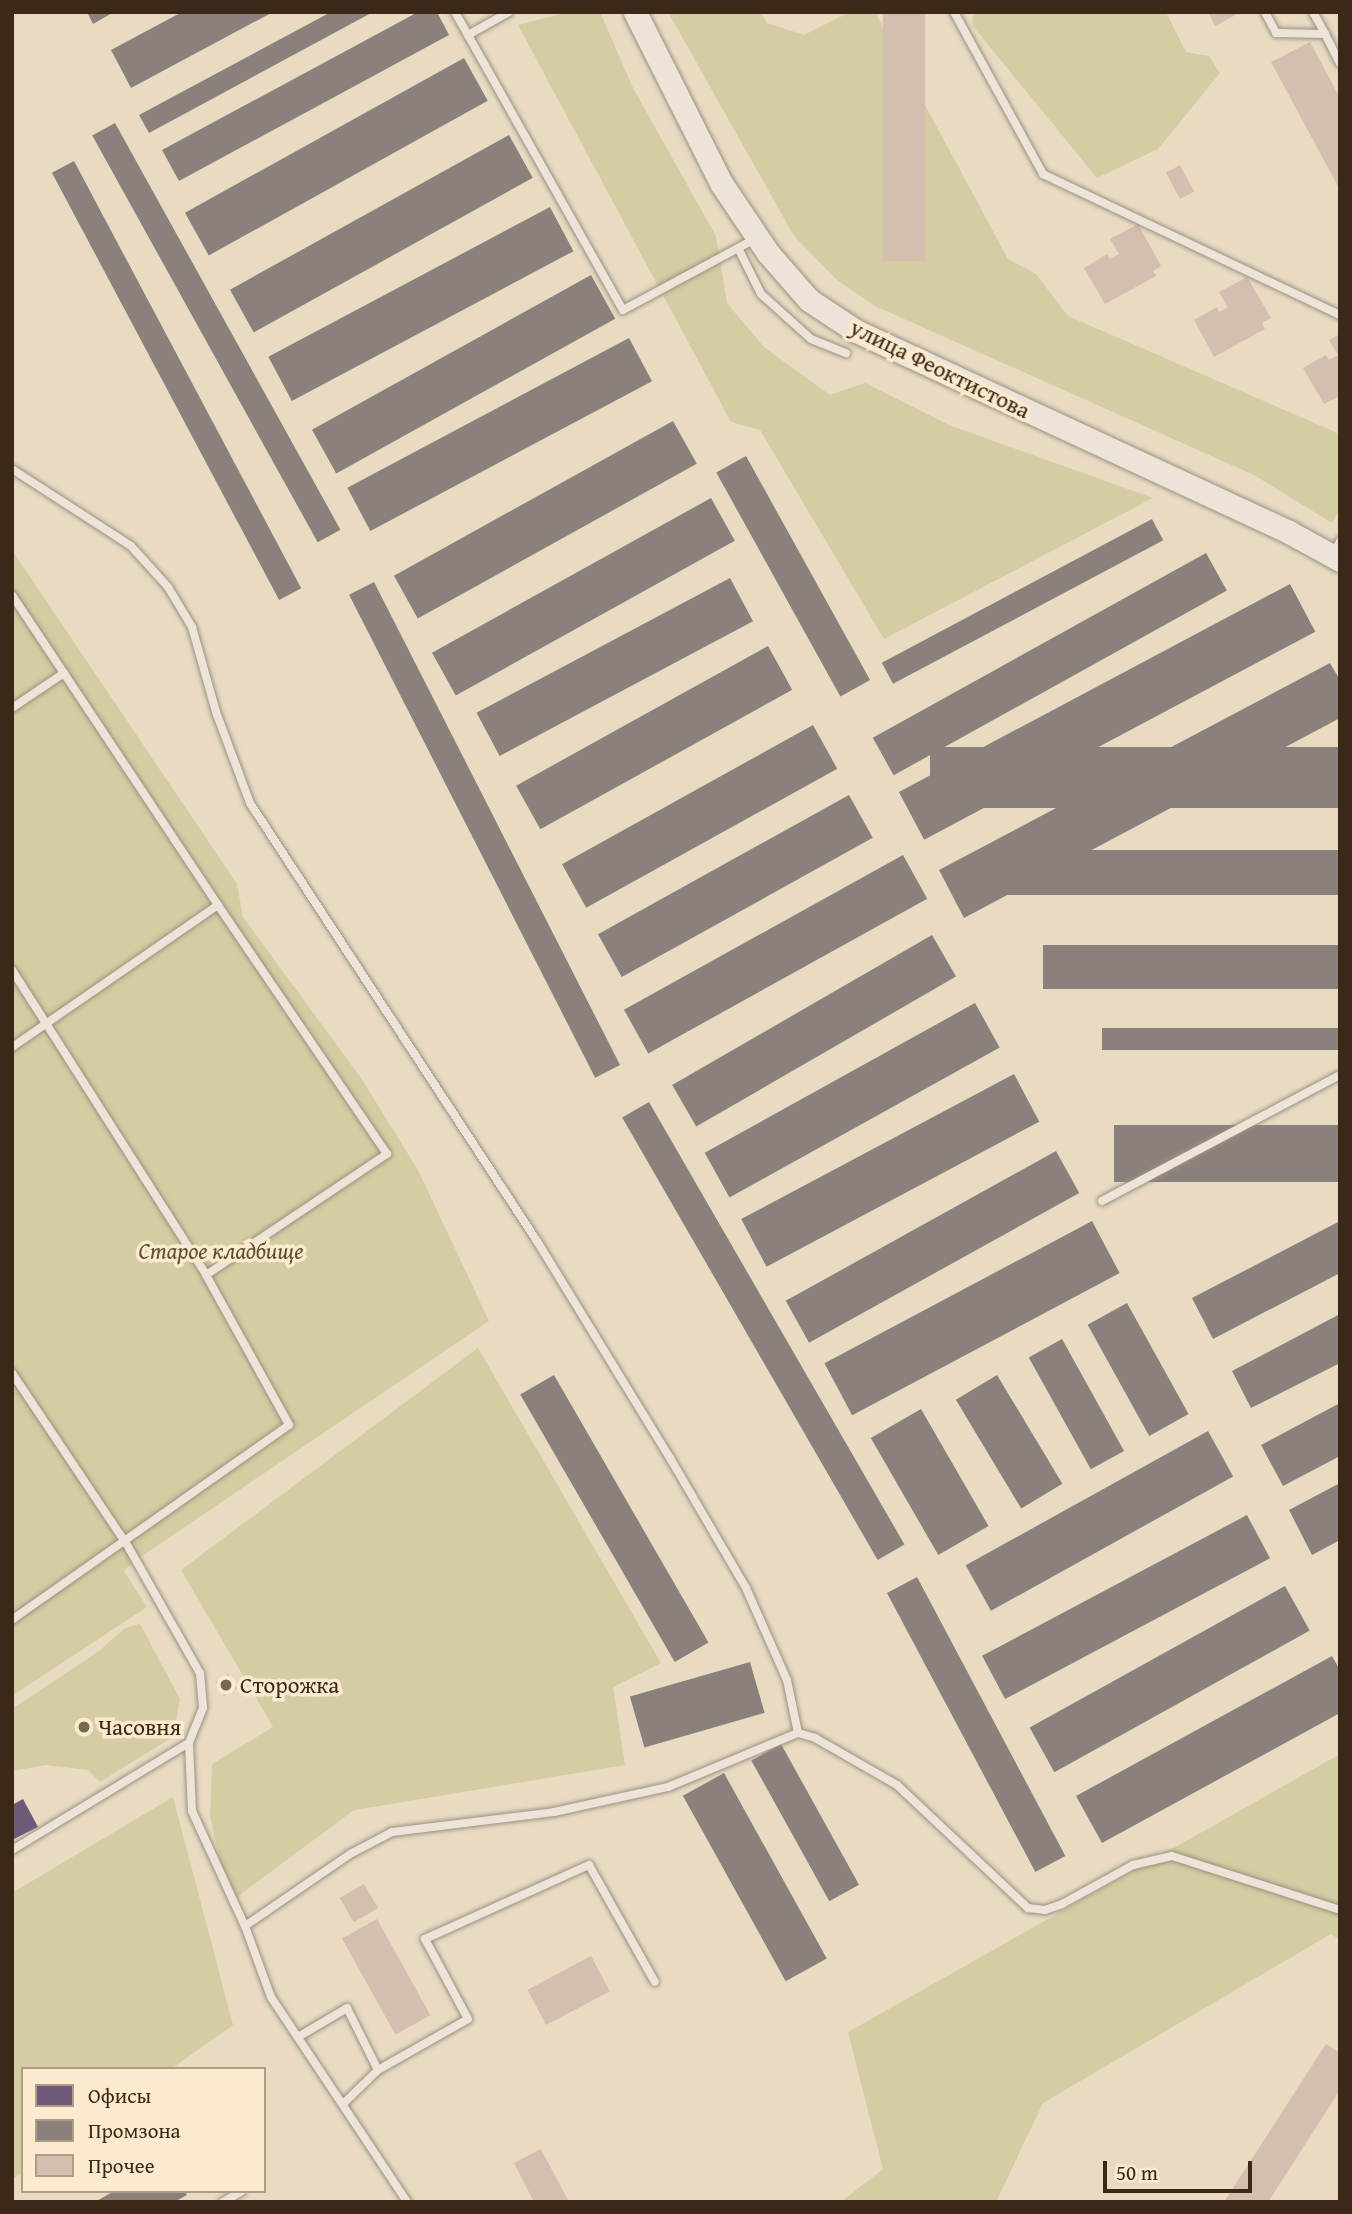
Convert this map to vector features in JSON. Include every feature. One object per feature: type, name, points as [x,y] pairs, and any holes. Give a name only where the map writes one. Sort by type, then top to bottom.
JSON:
[{"type":"street","name":"улица Феоктистова","points":[[635,12],[748,242],[809,300],[856,331],[1338,552]]},
{"type":"lane","points":[[455,12],[624,310],[748,242],[761,294],[811,339],[846,353]]},
{"type":"lane","points":[[468,35],[509,12]]},
{"type":"lane","points":[[954,12],[1043,174],[1340,315]]},
{"type":"lane","points":[[1265,12],[1276,33],[1325,34]]},
{"type":"lane","points":[[1313,12],[1340,63]]},
{"type":"lane","points":[[12,469],[131,546],[168,587],[192,627],[216,712],[250,803],[537,1241],[677,1470],[746,1588],[787,1680],[798,1733]]},
{"type":"lane","points":[[12,596],[387,1154],[206,1275]]},
{"type":"lane","points":[[12,708],[64,673]]},
{"type":"lane","points":[[12,1047],[218,905]]},
{"type":"lane","points":[[12,970],[49,1022],[206,1275],[289,1425],[126,1543],[12,1620]]},
{"type":"lane","points":[[1102,1201],[1340,1075]]},
{"type":"lane","points":[[12,1373],[126,1543],[200,1673],[203,1708],[190,1743],[192,1811],[245,1926],[271,1997],[407,2202]]},
{"type":"lane","points":[[245,1926],[349,1854],[392,1832],[554,1812],[668,1787],[798,1733],[815,1738],[898,1785],[1028,1908],[1045,1910],[1133,1865],[1172,1856],[1340,1910]]},
{"type":"lane","points":[[12,1850],[190,1743]]},
{"type":"lane","points":[[342,2104],[378,2070],[468,2020],[425,1939],[589,1865],[655,1982]]},
{"type":"lane","points":[[298,2038],[346,2008],[378,2070]]},
{"type":"lane","points":[[223,2202],[239,2193]]},
{"type":"green space","points":[[568,12],[600,12],[633,88],[716,236],[727,303],[764,347],[830,395],[865,383],[949,425],[1153,498],[884,639],[760,430],[731,422],[518,25]]},
{"type":"green space","points":[[668,12],[761,12],[767,23],[804,35],[850,12],[875,12],[1008,259],[1036,274],[1068,316],[1340,434],[1340,509],[1332,523],[1254,475],[875,306],[837,280],[794,236]]},
{"type":"green space","points":[[973,12],[1166,12],[1186,52],[1209,56],[1220,73],[1158,149],[1097,178],[972,25]]},
{"type":"green space","name":"Старое кладбище","points":[[12,550],[237,884],[243,917],[361,1078],[418,1170],[489,1321],[136,1560],[124,1571],[147,1607],[12,1696]]},
{"type":"green space","points":[[478,1348],[661,1663],[613,1687],[625,1765],[354,1810],[230,1902],[210,1817],[212,1764],[273,1727],[181,1570]]},
{"type":"green space","points":[[140,1624],[180,1699],[173,1737],[100,1782],[88,1770],[46,1765],[12,1771],[12,1709],[99,1651],[125,1628]]},
{"type":"green space","points":[[1340,1754],[1340,1940],[1331,1934],[1043,2103],[996,2202],[841,2202],[883,2169],[848,2032]]},
{"type":"green space","points":[[173,1797],[233,2025],[174,2067],[21,2067],[21,2173],[12,2179],[12,1893]]},
{"type":"building: Офисы","points":[[23,1799],[38,1827],[12,1840],[12,1805]]},
{"type":"building: Промзона","points":[[87,12],[114,12],[93,24]]},
{"type":"building: Промзона","points":[[182,12],[273,12],[131,88],[111,50]]},
{"type":"building: Промзона","points":[[331,12],[373,12],[149,133],[139,115]]},
{"type":"building: Промзона","points":[[418,12],[437,12],[449,35],[179,181],[162,150]]},
{"type":"building: Промзона","points":[[464,58],[488,101],[209,256],[185,213]]},
{"type":"building: Промзона","points":[[115,123],[340,530],[318,542],[92,136]]},
{"type":"building: Промзона","points":[[509,135],[533,178],[254,333],[230,290]]},
{"type":"building: Промзона","points":[[74,161],[301,588],[279,600],[52,173]]},
{"type":"building: Промзона","points":[[550,207],[573,251],[292,401],[268,357]]},
{"type":"building: Промзона","points":[[591,275],[615,319],[336,473],[312,430]]},
{"type":"building: Промзона","points":[[629,338],[652,381],[370,531],[347,488]]},
{"type":"building: Промзона","points":[[673,421],[697,464],[418,619],[394,576]]},
{"type":"building: Промзона","points":[[746,456],[870,680],[840,696],[716,472]]},
{"type":"building: Промзона","points":[[711,498],[735,541],[456,696],[432,653]]},
{"type":"building: Промзона","points":[[1152,519],[1163,540],[893,684],[882,663]]},
{"type":"building: Промзона","points":[[1206,553],[1227,591],[894,775],[873,738]]},
{"type":"building: Промзона","points":[[730,578],[753,621],[500,756],[477,713]]},
{"type":"building: Промзона","points":[[374,582],[620,1065],[595,1078],[349,595]]},
{"type":"building: Промзона","points":[[1290,584],[1315,632],[924,840],[899,792]]},
{"type":"building: Промзона","points":[[768,646],[792,690],[540,829],[516,786]]},
{"type":"building: Промзона","points":[[1330,663],[1340,680],[1340,718],[964,918],[939,870]]},
{"type":"building: Промзона","points":[[813,725],[837,769],[586,908],[562,864]]},
{"type":"building: Промзона","points":[[930,747],[1340,747],[1340,808],[930,808]]},
{"type":"building: Промзона","points":[[849,795],[873,838],[622,977],[598,934]]},
{"type":"building: Промзона","points":[[998,850],[1340,850],[1340,895],[998,895]]},
{"type":"building: Промзона","points":[[903,855],[927,899],[648,1053],[624,1010]]},
{"type":"building: Промзона","points":[[932,935],[956,977],[696,1127],[672,1085]]},
{"type":"building: Промзона","points":[[1043,945],[1340,945],[1340,989],[1043,989]]},
{"type":"building: Промзона","points":[[975,1003],[1000,1048],[729,1197],[705,1153]]},
{"type":"building: Промзона","points":[[1102,1028],[1340,1028],[1340,1050],[1102,1050]]},
{"type":"building: Промзона","points":[[1014,1074],[1039,1122],[767,1267],[741,1219]]},
{"type":"building: Промзона","points":[[649,1102],[904,1545],[878,1560],[622,1118]]},
{"type":"building: Промзона","points":[[1114,1125],[1340,1125],[1340,1182],[1114,1182]]},
{"type":"building: Промзона","points":[[1056,1151],[1079,1193],[809,1343],[786,1301]]},
{"type":"building: Промзона","points":[[1092,1221],[1120,1273],[852,1415],[824,1363]]},
{"type":"building: Промзона","points":[[1340,1221],[1340,1273],[1213,1339],[1192,1298]]},
{"type":"building: Промзона","points":[[1127,1303],[1189,1414],[1149,1436],[1088,1325]]},
{"type":"building: Промзона","points":[[1340,1314],[1340,1363],[1251,1408],[1232,1371]]},
{"type":"building: Промзона","points":[[1062,1339],[1124,1451],[1091,1469],[1029,1357]]},
{"type":"building: Промзона","points":[[554,1375],[709,1643],[675,1662],[520,1394]]},
{"type":"building: Промзона","points":[[997,1375],[1062,1484],[1021,1509],[956,1400]]},
{"type":"building: Промзона","points":[[1340,1403],[1340,1456],[1283,1486],[1261,1445]]},
{"type":"building: Промзона","points":[[921,1409],[989,1526],[938,1555],[871,1438]]},
{"type":"building: Промзона","points":[[1208,1431],[1233,1476],[991,1611],[966,1565]]},
{"type":"building: Промзона","points":[[1340,1483],[1340,1540],[1312,1555],[1289,1510]]},
{"type":"building: Промзона","points":[[1247,1515],[1270,1558],[1005,1699],[982,1656]]},
{"type":"building: Промзона","points":[[917,1577],[1065,1856],[1035,1872],[887,1593]]},
{"type":"building: Промзона","points":[[1285,1586],[1310,1631],[1054,1772],[1030,1728]]},
{"type":"building: Промзона","points":[[1332,1656],[1340,1670],[1340,1713],[1102,1843],[1076,1796]]},
{"type":"building: Промзона","points":[[750,1662],[765,1713],[644,1747],[630,1696]]},
{"type":"building: Промзона","points":[[781,1744],[859,1885],[829,1901],[751,1760]]},
{"type":"building: Промзона","points":[[724,1773],[827,1958],[786,1981],[683,1796]]},
{"type":"building: Промзона","points":[[111,2193],[187,2195],[174,2202],[95,2202]]},
{"type":"building: Прочее","points":[[883,12],[925,12],[925,261],[883,261]]},
{"type":"building: Прочее","points":[[1208,12],[1241,12],[1215,26]]},
{"type":"building: Прочее","points":[[1310,42],[1340,98],[1340,190],[1271,62]]},
{"type":"building: Прочее","points":[[1180,165],[1194,191],[1180,199],[1166,173]]},
{"type":"building: Прочее","points":[[1138,224],[1161,266],[1153,271],[1156,276],[1105,304],[1084,268],[1107,254],[1110,259],[1119,254],[1110,239]]},
{"type":"building: Прочее","points":[[1247,277],[1271,318],[1262,323],[1265,329],[1214,357],[1194,320],[1217,307],[1219,312],[1228,307],[1219,292]]},
{"type":"building: Прочее","points":[[1340,334],[1340,396],[1324,404],[1303,368],[1326,355],[1329,360],[1338,355],[1329,340]]},
{"type":"building: Прочее","name":"Сторожка","points":[[228,1674],[237,1689],[224,1696],[215,1682]]},
{"type":"building: Прочее","points":[[364,1884],[378,1908],[354,1922],[340,1898]]},
{"type":"building: Прочее","points":[[377,1919],[430,2015],[395,2035],[342,1938]]},
{"type":"building: Прочее","points":[[591,1956],[610,1991],[546,2025],[527,1990]]},
{"type":"building: Прочее","points":[[1326,2044],[1340,2053],[1340,2090],[1268,2202],[1224,2202]]},
{"type":"building: Прочее","points":[[541,2149],[569,2202],[534,2202],[514,2163]]},
{"type":"place","name":"Сторожка","points":[[226,1685]]},
{"type":"place","name":"Часовня","points":[[84,1727]]}]
